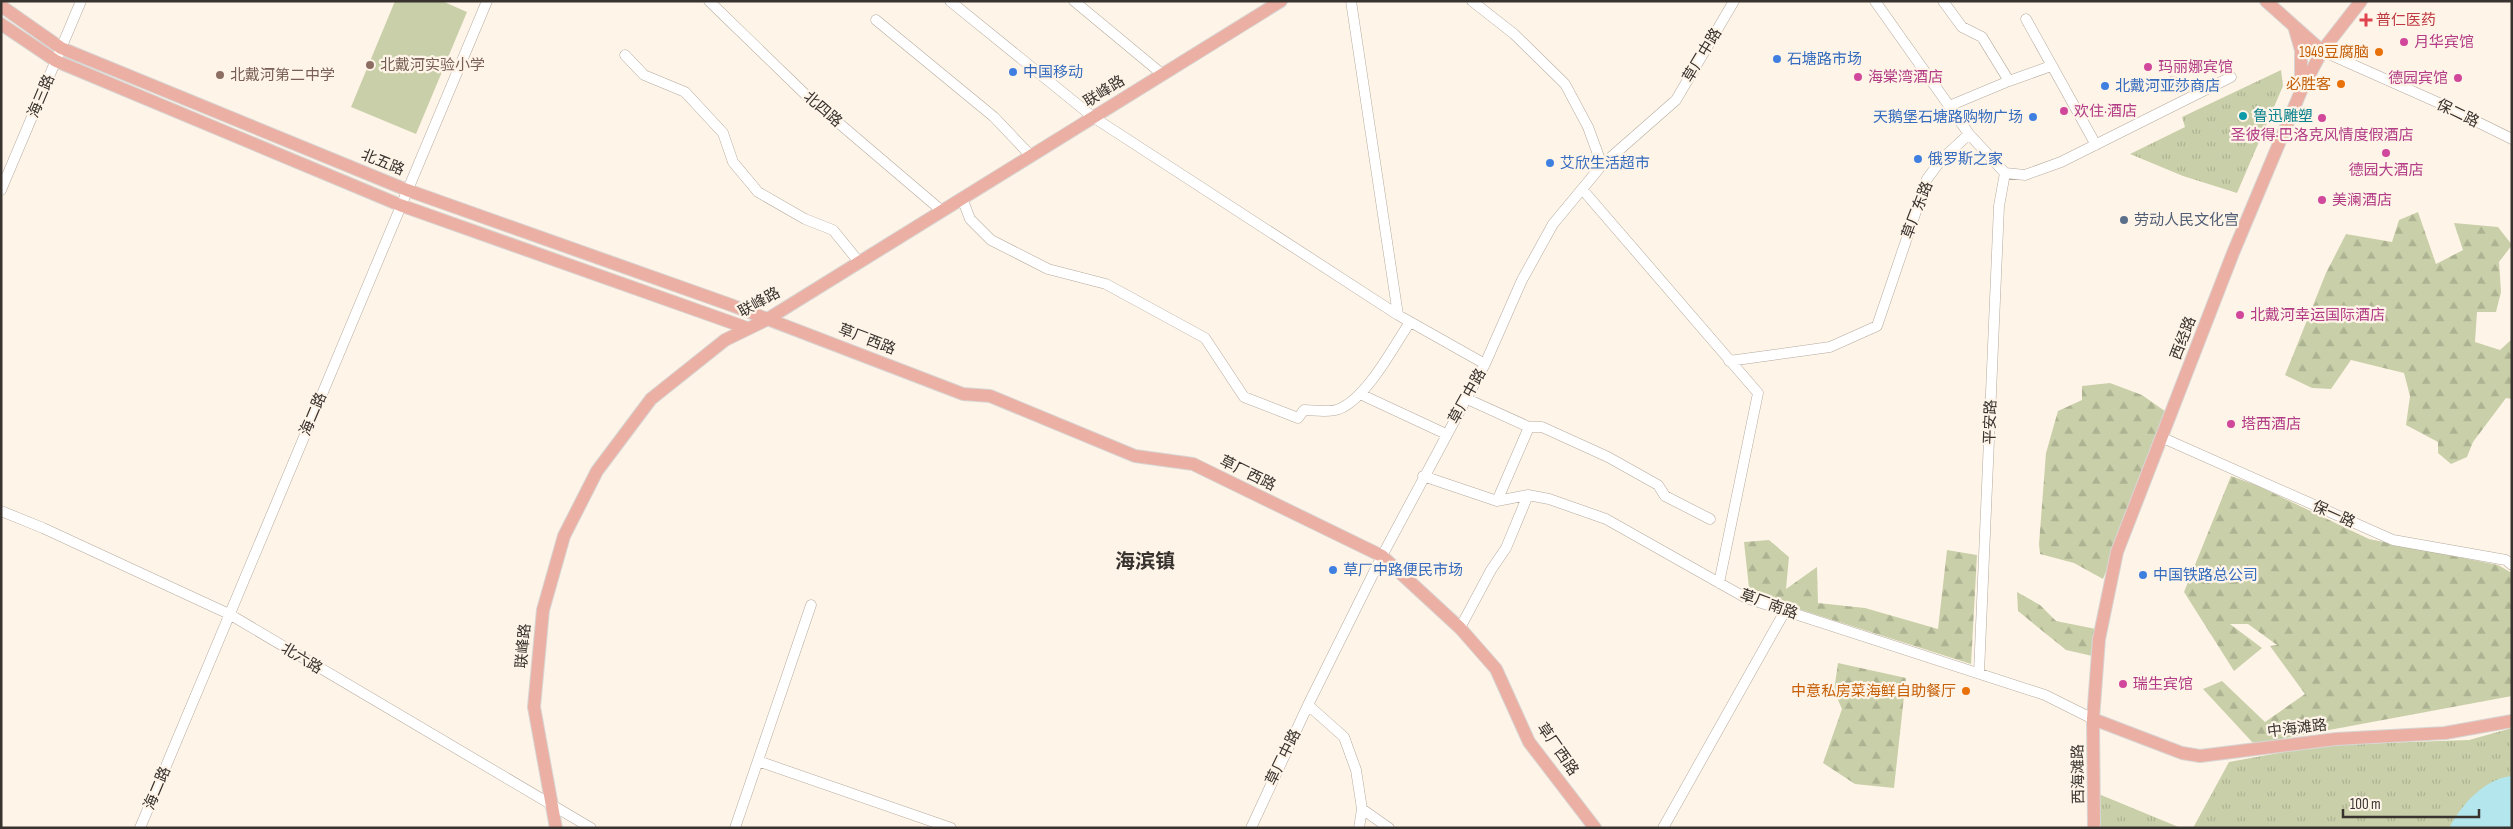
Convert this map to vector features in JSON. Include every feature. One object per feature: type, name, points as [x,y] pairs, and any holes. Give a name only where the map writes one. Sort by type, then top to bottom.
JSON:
[{"type":"main road","name":"联峰路","points":[[556,828],[534,707],[543,610],[564,536],[597,471],[651,400],[725,340],[746,328],[766,320],[1281,1]]},
{"type":"main road","points":[[2266,1],[2322,51]]},
{"type":"main road","name":"西经路","points":[[2093,719],[2099,639],[2117,552],[2163,438],[2233,253],[2301,91],[2322,51],[2361,1]]},
{"type":"main road","name":"北五路","points":[[1,6],[61,48],[407,190],[731,305],[766,320]]},
{"type":"main road","points":[[1,24],[56,61],[400,205],[746,328]]},
{"type":"main road","points":[[2294,26],[2303,73],[2301,91]]},
{"type":"main road","name":"草厂西路","points":[[766,320],[964,394],[990,396],[1135,456],[1193,464],[1382,556],[1460,628],[1496,669],[1530,742],[1595,828]]},
{"type":"main road","name":"中海滩路","points":[[2093,719],[2182,753],[2200,756],[2336,740],[2445,733],[2512,721]]},
{"type":"main road","name":"西海滩路","points":[[2093,719],[2094,828]]},
{"type":"street","name":"海三路","points":[[1,190],[81,1]]},
{"type":"street","name":"海二路","points":[[140,828],[487,1]]},
{"type":"street","name":"北四路","points":[[709,1],[808,96],[942,211]]},
{"type":"street","points":[[950,1],[1093,117],[1410,322],[1485,364]]},
{"type":"street","points":[[1074,1],[1162,74]]},
{"type":"street","points":[[1351,1],[1398,314]]},
{"type":"street","points":[[1472,1],[1514,34],[1565,84],[1588,127],[1602,165]]},
{"type":"street","name":"草厂中路","points":[[1251,828],[1308,705],[1382,556],[1465,398],[1485,364],[1522,280],[1549,232],[1602,165],[1676,100],[1734,1]]},
{"type":"street","points":[[1875,1],[1969,134],[2005,173],[2025,176],[2096,145],[2231,77]]},
{"type":"street","points":[[1943,1],[1962,27],[1982,37],[2008,81]]},
{"type":"street","points":[[2026,19],[2096,145]]},
{"type":"street","points":[[876,20],[994,117],[1031,156]]},
{"type":"street","name":"保二路","points":[[2322,51],[2439,103],[2512,139]]},
{"type":"street","points":[[625,56],[644,75],[686,92],[722,132],[733,162],[758,192],[805,219],[833,230],[859,262]]},
{"type":"street","points":[[1949,106],[2008,81],[2051,66]]},
{"type":"street","points":[[2171,82],[2207,89]]},
{"type":"street","name":"草厂东路","points":[[1729,361],[1830,347],[1877,326],[1927,180],[1941,160],[1969,134]]},
{"type":"street","name":"平安路","points":[[1979,673],[1999,206],[2005,173]]},
{"type":"street","points":[[1582,189],[1758,393],[1720,583]]},
{"type":"street","points":[[962,198],[970,218],[991,240],[1048,269],[1106,284],[1205,338],[1244,397],[1298,418],[1304,410],[1338,410],[1360,394],[1371,382],[1410,322]]},
{"type":"street","points":[[1360,394],[1446,434]]},
{"type":"street","points":[[1465,398],[1529,427],[1542,427],[1608,457],[1658,485],[1665,496],[1710,519]]},
{"type":"street","points":[[1497,500],[1529,427]]},
{"type":"street","name":"保一路","points":[[2163,438],[2393,540],[2506,560],[2512,565]]},
{"type":"street","name":"草厂南路","points":[[1424,476],[1497,500],[1528,495],[1549,499],[1606,519],[1746,598],[2045,695],[2093,719]]},
{"type":"street","points":[[1460,628],[1491,570],[1506,548],[1528,495]]},
{"type":"street","name":"北六路","points":[[1,511],[43,528],[229,614],[591,828]]},
{"type":"street","points":[[735,828],[811,605]]},
{"type":"street","points":[[1663,828],[1785,611]]},
{"type":"street","points":[[1308,705],[1344,737],[1356,770],[1362,809],[1359,828]]},
{"type":"street","points":[[758,761],[951,828]]},
{"type":"street","points":[[1362,809],[1389,828]]},
{"type":"green space","points":[[395,1],[442,1],[467,12],[416,134],[351,107]]},
{"type":"green space","points":[[2281,70],[2283,86],[2237,193],[2183,176],[2130,154],[2185,127],[2182,117]]},
{"type":"green space","points":[[2418,212],[2436,264],[2463,250],[2454,223],[2498,227],[2512,245],[2499,262],[2501,292],[2496,312],[2477,312],[2475,342],[2500,350],[2512,339],[2512,399],[2506,398],[2473,442],[2467,457],[2451,464],[2438,453],[2438,442],[2406,425],[2410,396],[2404,373],[2351,360],[2331,389],[2312,388],[2285,375],[2326,273],[2346,234],[2392,242],[2399,220]]},
{"type":"green space","points":[[2110,383],[2142,395],[2169,414],[2103,579],[2074,563],[2040,554],[2039,544],[2046,453],[2058,411],[2082,400],[2082,386]]},
{"type":"green space","points":[[2231,476],[2256,485],[2369,539],[2498,565],[2512,573],[2512,696],[2254,744],[2203,689],[2222,681],[2265,722],[2305,694],[2270,646],[2277,645],[2248,624],[2230,624],[2262,648],[2234,671],[2184,592]]},
{"type":"green space","points":[[1769,540],[1789,557],[1786,589],[1817,567],[1818,603],[1865,608],[1938,629],[1947,550],[1977,555],[1971,664],[1761,597],[1749,588],[1744,542]]},
{"type":"green space","points":[[2017,592],[2040,605],[2056,621],[2101,630],[2097,657],[2066,650],[2018,611]]},
{"type":"green space","points":[[1838,663],[1906,678],[1894,788],[1855,784],[1823,763],[1842,709],[1834,691]]},
{"type":"green space","points":[[2512,728],[2512,828],[2193,828],[2229,762],[2323,745],[2469,740]]},
{"type":"green space","points":[[2101,795],[2181,828],[2097,828],[2098,796]]},
{"type":"water","points":[[2512,776],[2512,828],[2449,828],[2460,810],[2483,787],[2502,778]]},
{"type":"place","name":"普仁医药","points":[[2366,20]]},
{"type":"place","name":"月华宾馆","points":[[2404,42]]},
{"type":"place","name":"1949豆腐脑","points":[[2379,52]]},
{"type":"place","name":"石塘路市场","points":[[1777,59]]},
{"type":"place","name":"北戴河实验小学","points":[[370,65]]},
{"type":"place","name":"玛丽娜宾馆","points":[[2148,67]]},
{"type":"place","name":"中国移动","points":[[1013,72]]},
{"type":"place","name":"北戴河第二中学","points":[[220,75]]},
{"type":"place","name":"海棠湾酒店","points":[[1858,77]]},
{"type":"place","name":"德园宾馆","points":[[2458,78]]},
{"type":"place","name":"必胜客","points":[[2341,84]]},
{"type":"place","name":"北戴河亚莎商店","points":[[2105,86]]},
{"type":"place","name":"欢住·酒店","points":[[2064,111]]},
{"type":"place","name":"鲁迅雕塑","points":[[2243,116]]},
{"type":"place","name":"天鹅堡石塘路购物广场","points":[[2033,117]]},
{"type":"place","name":"圣彼得·巴洛克风情度假酒店","points":[[2322,118]]},
{"type":"place","name":"德园大酒店","points":[[2386,153]]},
{"type":"place","name":"俄罗斯之家","points":[[1918,159]]},
{"type":"place","name":"艾欣生活超市","points":[[1550,163]]},
{"type":"place","name":"美澜酒店","points":[[2322,200]]},
{"type":"place","name":"劳动人民文化宫","points":[[2124,220]]},
{"type":"place","name":"北戴河幸运国际酒店","points":[[2240,315]]},
{"type":"place","name":"塔西酒店","points":[[2231,424]]},
{"type":"place","name":"草厂中路便民市场","points":[[1333,570]]},
{"type":"place","name":"中国铁路总公司","points":[[2143,575]]},
{"type":"place","name":"瑞生宾馆","points":[[2123,684]]},
{"type":"place","name":"中意私房菜海鲜自助餐厅","points":[[1966,691]]},
{"type":"district","name":"海滨镇","points":[[1145,561]]}]
